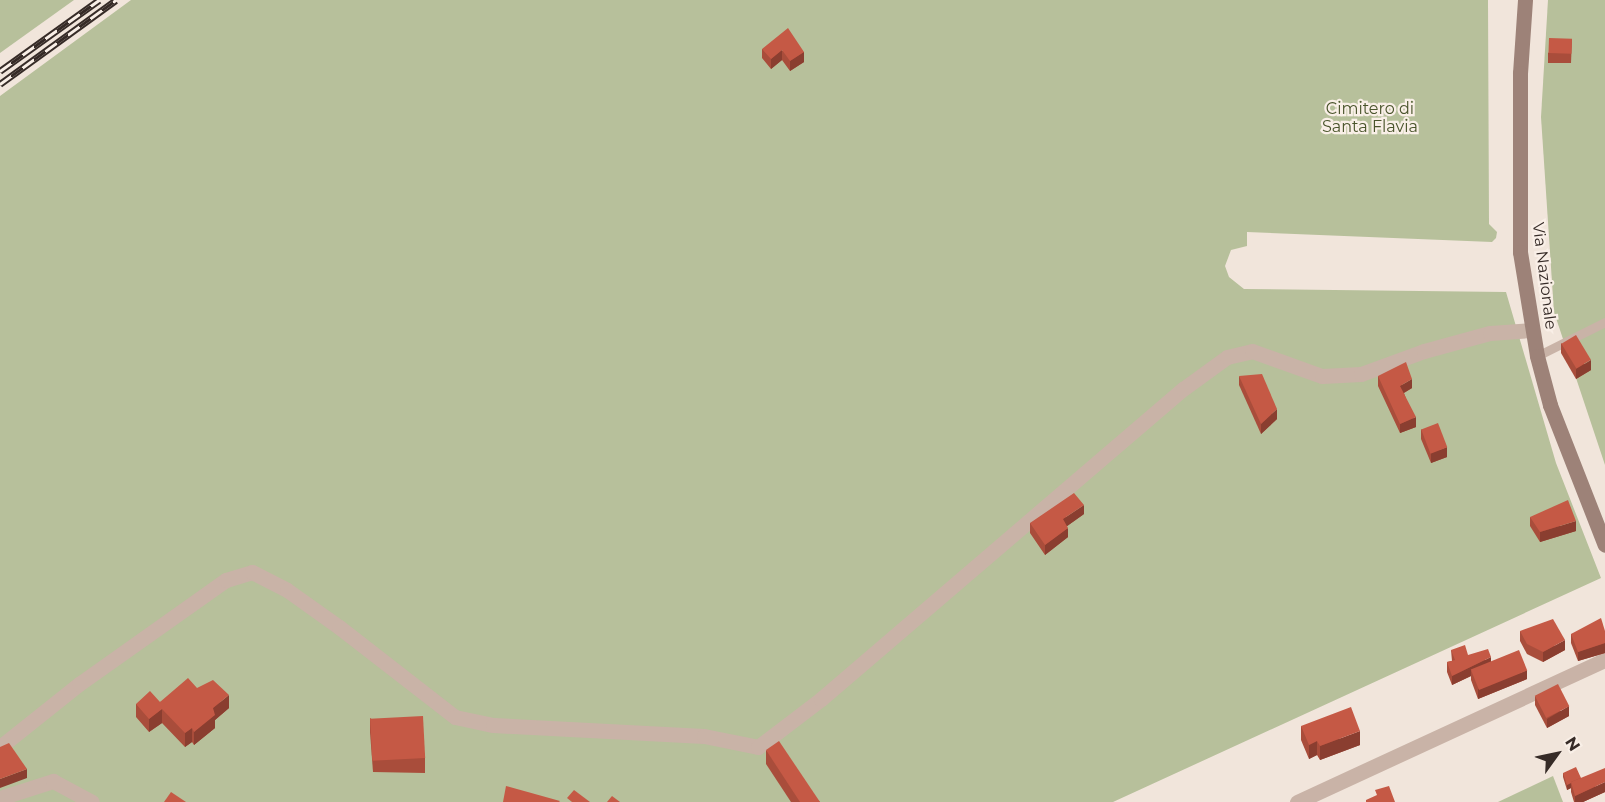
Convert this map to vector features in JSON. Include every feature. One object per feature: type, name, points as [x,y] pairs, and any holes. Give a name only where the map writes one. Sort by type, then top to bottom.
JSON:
[{"type":"main road","name":"Via Nazionale","points":[[1525,0],[1518,188],[1520,252],[1537,356],[1550,405],[1605,545]]},
{"type":"street","points":[[0,747],[79,684],[226,580],[252,572],[286,590],[339,627],[455,717],[493,725],[704,736],[758,747],[812,706],[1183,389],[1227,357],[1252,351],[1322,376],[1361,374],[1479,336],[1532,330]]},
{"type":"street","points":[[1297,802],[1605,660]]},
{"type":"street","points":[[0,798],[53,781],[92,802]]},
{"type":"lane","points":[[1537,356],[1605,322]]},
{"type":"green space","points":[[0,0],[74,0],[0,53]]},
{"type":"green space","name":"Cimitero di Santa Flavia","points":[[131,0],[1488,0],[1489,224],[1497,232],[1496,238],[1492,242],[1247,232],[1247,246],[1231,250],[1225,266],[1229,277],[1244,289],[1506,292],[1556,463],[1601,578],[1113,802],[0,802],[0,96]]},
{"type":"green space","points":[[1548,0],[1605,0],[1605,465],[1554,312],[1541,117]]},
{"type":"green space","points":[[1553,776],[1563,802],[1498,802]]},
{"type":"building","points":[[788,28],[804,52],[790,61],[782,50],[771,59],[762,49]]},
{"type":"building","points":[[1549,38],[1572,39],[1571,54],[1548,53]]},
{"type":"building","points":[[1576,335],[1591,360],[1576,369],[1561,344]]},
{"type":"building","points":[[1406,362],[1412,379],[1400,386],[1416,417],[1400,424],[1378,376]]},
{"type":"building","points":[[1262,374],[1277,409],[1261,424],[1239,376]]},
{"type":"building","points":[[1438,423],[1447,447],[1431,454],[1421,429]]},
{"type":"building","points":[[1074,493],[1084,505],[1063,519],[1068,528],[1045,545],[1030,523]]},
{"type":"building","points":[[1568,500],[1576,521],[1540,532],[1530,517]]},
{"type":"building","points":[[1601,618],[1605,631],[1605,643],[1578,652],[1571,634]]},
{"type":"building","points":[[1553,619],[1565,640],[1543,652],[1527,644],[1520,631]]},
{"type":"building","points":[[1465,645],[1468,655],[1488,649],[1491,657],[1452,676],[1447,662],[1455,660],[1451,650]]},
{"type":"building","points":[[1519,650],[1527,670],[1479,690],[1471,669]]},
{"type":"building","points":[[188,678],[197,688],[213,680],[229,695],[213,708],[215,715],[194,732],[192,728],[185,733],[162,709],[149,719],[136,704],[150,691],[160,702]]},
{"type":"building","points":[[1558,684],[1569,706],[1546,718],[1535,696]]},
{"type":"building","points":[[1351,707],[1360,731],[1320,746],[1317,741],[1309,745],[1301,726]]},
{"type":"building","points":[[423,716],[425,758],[372,761],[370,719]]},
{"type":"building","points":[[779,741],[820,802],[800,802],[766,750]]},
{"type":"building","points":[[9,743],[27,769],[0,779],[0,747]]},
{"type":"building","points":[[1576,767],[1581,778],[1567,785],[1563,773]]},
{"type":"building","points":[[1605,768],[1605,782],[1575,796],[1571,782]]},
{"type":"building","points":[[506,786],[560,801],[503,802]]},
{"type":"building","points":[[1389,786],[1395,802],[1366,802],[1377,795],[1375,790]]},
{"type":"building","points":[[574,790],[590,802],[572,802],[567,798]]},
{"type":"building","points":[[171,792],[186,802],[164,802]]},
{"type":"building","points":[[612,796],[620,802],[607,802]]},
{"type":"railway","points":[[0,71],[99,0]]},
{"type":"railway","points":[[0,84],[116,0]]}]
